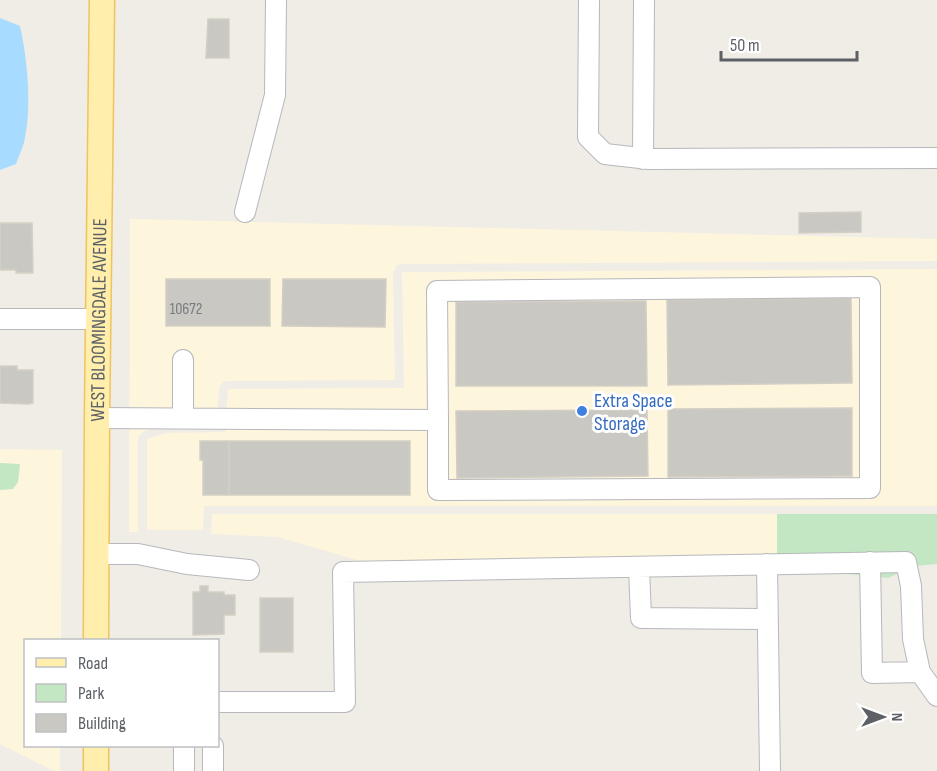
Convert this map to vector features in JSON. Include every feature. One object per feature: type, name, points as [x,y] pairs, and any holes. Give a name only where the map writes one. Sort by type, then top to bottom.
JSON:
[{"type":"main road","name":"WEST BLOOMINGDALE AVENUE","points":[[96,639],[96,417],[102,0]]},
{"type":"main road","points":[[96,747],[96,771]]},
{"type":"street","points":[[245,212],[275,95],[276,0]]},
{"type":"street","points":[[589,0],[588,137],[605,154],[643,159],[937,158]]},
{"type":"street","points":[[643,159],[644,0]]},
{"type":"street","points":[[870,287],[870,488],[438,490],[438,420],[437,291],[870,287]]},
{"type":"street","points":[[0,319],[98,318]]},
{"type":"street","points":[[183,360],[183,418]]},
{"type":"street","points":[[96,417],[438,420]]},
{"type":"street","points":[[96,554],[138,554],[188,564],[249,570]]},
{"type":"street","points":[[870,562],[872,672],[920,672]]},
{"type":"street","points":[[219,702],[345,702],[344,572],[870,562],[906,562],[911,586],[913,639],[920,672],[937,696]]},
{"type":"street","points":[[767,564],[770,771]]},
{"type":"street","points":[[639,567],[641,618],[768,619]]},
{"type":"street","points":[[184,747],[184,771]]},
{"type":"street","points":[[213,747],[213,771]]},
{"type":"shaded area","points":[[130,219],[937,239],[937,261],[397,265],[393,272],[395,380],[223,382],[219,388],[217,424],[164,426],[144,431],[138,437],[138,532],[129,532]]},
{"type":"shaded area","name":"Extra Space Storage","points":[[937,269],[937,506],[204,506],[203,530],[147,530],[147,439],[167,433],[225,432],[228,389],[404,388],[402,272]]},
{"type":"shaded area","points":[[0,449],[62,450],[61,639],[24,639],[24,747],[60,747],[60,771],[54,771],[0,744],[0,490],[13,489],[18,482],[20,464],[0,463]]},
{"type":"shaded area","points":[[212,514],[777,514],[777,567],[405,574],[278,537],[211,534]]},
{"type":"green space","points":[[0,463],[20,464],[18,482],[13,489],[0,490]]},
{"type":"green space","points":[[777,514],[937,514],[937,564],[915,566],[888,578],[777,567]]},
{"type":"water","points":[[0,18],[20,26],[27,67],[28,111],[24,140],[16,164],[0,170]]},
{"type":"building","points":[[208,19],[229,19],[229,58],[206,58]]},
{"type":"building","points":[[861,212],[861,232],[799,233],[799,213]]},
{"type":"building","points":[[0,223],[32,223],[33,273],[0,270]]},
{"type":"building","points":[[166,279],[270,279],[270,326],[166,326]]},
{"type":"building","points":[[283,279],[386,279],[385,327],[282,326]]},
{"type":"building","points":[[851,298],[852,383],[668,385],[667,300]]},
{"type":"building","points":[[646,301],[647,386],[456,386],[456,302]]},
{"type":"building","points":[[0,366],[17,366],[17,370],[33,370],[33,403],[0,403]]},
{"type":"building","points":[[852,408],[852,476],[668,477],[668,409]]},
{"type":"building","points":[[647,410],[648,476],[457,478],[456,411]]},
{"type":"building","points":[[200,441],[229,441],[229,495],[203,495],[203,460],[200,460]]},
{"type":"building","points":[[229,441],[410,441],[410,495],[229,495]]},
{"type":"building","points":[[200,586],[208,586],[208,592],[235,595],[235,615],[224,615],[224,634],[193,635],[193,592],[200,592]]},
{"type":"building","points":[[260,598],[293,598],[293,652],[260,652]]},
{"type":"place","name":"Extra Space Storage","points":[[582,411]]}]
